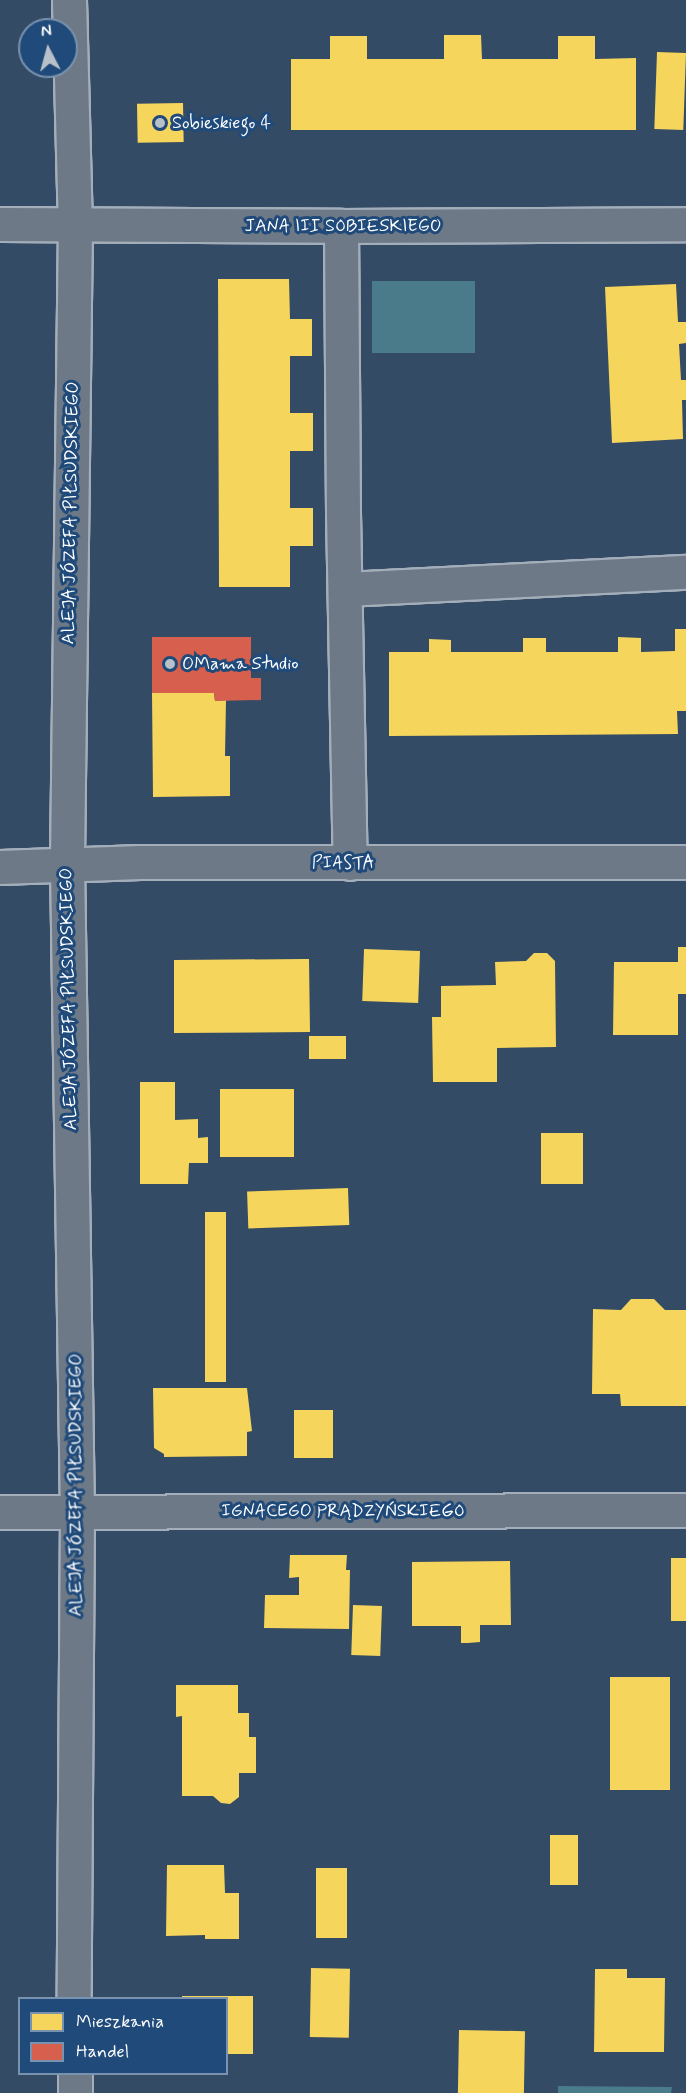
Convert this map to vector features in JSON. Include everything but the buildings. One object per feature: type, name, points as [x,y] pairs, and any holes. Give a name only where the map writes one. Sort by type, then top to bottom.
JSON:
[{"type":"street","name":"ALEJA JÓZEFA PIŁSUDSKIEGO","points":[[69,0],[75,224],[67,863],[77,1514],[74,1997]]},
{"type":"street","name":"JANA III SOBIESKIEGO","points":[[0,224],[341,226],[686,224]]},
{"type":"street","points":[[341,226],[343,513],[350,863]]},
{"type":"street","points":[[346,589],[686,572]]},
{"type":"street","name":"PIASTA","points":[[0,867],[67,863],[686,862]]},
{"type":"street","name":"IGNACEGO PRĄDZYŃSKIEGO","points":[[0,1512],[77,1514],[686,1510]]},
{"type":"street","points":[[75,2075],[75,2093]]},
{"type":"shaded area","points":[[372,281],[475,281],[475,353],[372,353]]},
{"type":"shaded area","points":[[558,2086],[672,2087],[671,2093],[558,2093]]},
{"type":"place","name":"Sobieskiego 4","points":[[160,123]]},
{"type":"place","name":"OMama Studio","points":[[170,664]]}]
